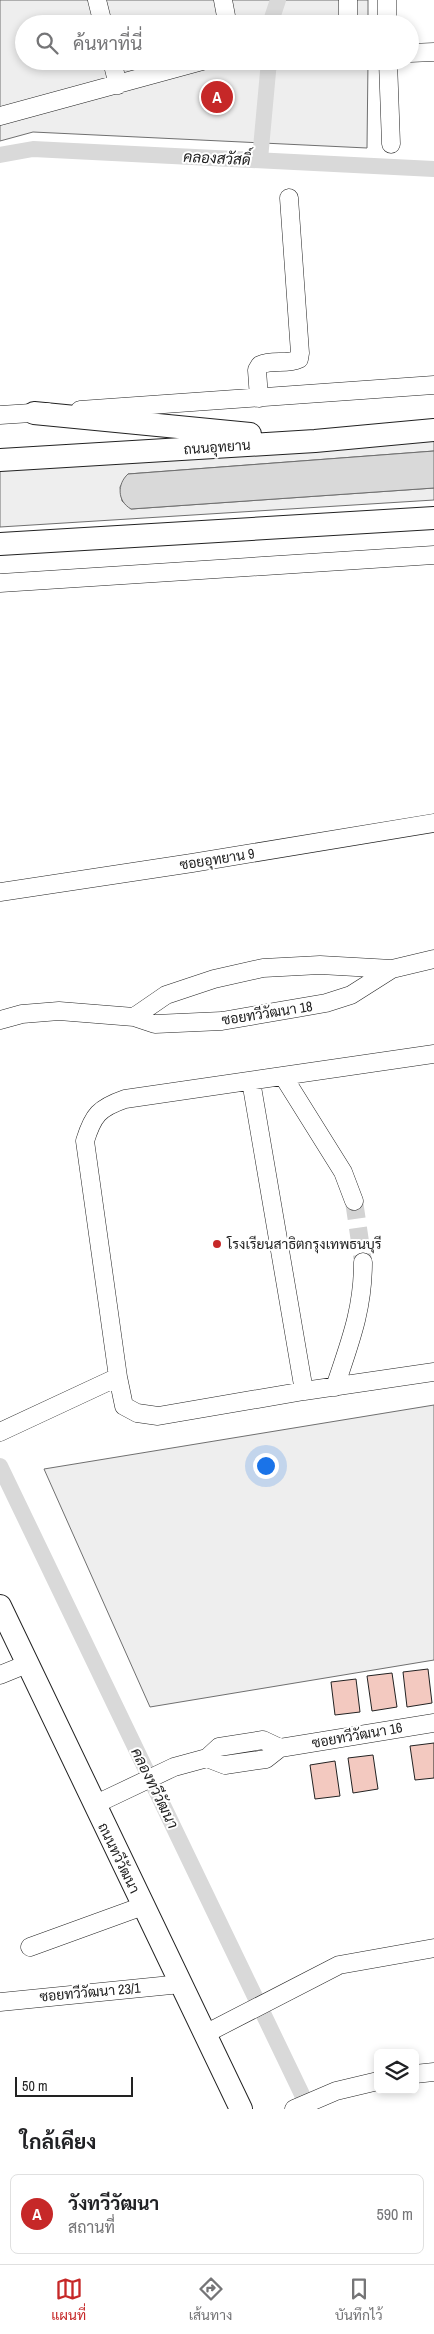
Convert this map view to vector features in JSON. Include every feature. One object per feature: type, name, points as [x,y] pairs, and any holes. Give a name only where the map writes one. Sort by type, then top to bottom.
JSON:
[{"type":"main road","points":[[34,413],[315,441]]},
{"type":"main road","name":"ถนนอุทยาน","points":[[0,460],[315,441],[434,430]]},
{"type":"main road","points":[[0,544],[434,518]]},
{"type":"main road","name":"ถนนทวีวัฒนา","points":[[0,1606],[240,2109]]},
{"type":"street","points":[[97,0],[101,15]]},
{"type":"street","points":[[348,0],[348,15]]},
{"type":"street","points":[[387,0],[387,15]]},
{"type":"street","points":[[419,53],[434,52]]},
{"type":"street","points":[[114,70],[118,85]]},
{"type":"street","points":[[0,116],[170,70]]},
{"type":"street","points":[[388,70],[391,144]]},
{"type":"street","points":[[259,398],[258,370],[260,365],[265,362],[295,361],[299,359],[300,353],[289,198]]},
{"type":"street","points":[[0,415],[434,385]]},
{"type":"street","points":[[0,583],[434,555]]},
{"type":"street","name":"ซอยอุทยาน 9","points":[[0,892],[192,863],[434,823]]},
{"type":"street","name":"ซอยทวีวัฒนา 18","points":[[134,1018],[166,995],[214,978],[263,968],[320,965],[392,969],[434,959]]},
{"type":"street","name":"ซอยทวีวัฒนา 18","points":[[0,1020],[22,1014],[59,1011],[134,1018],[155,1024],[222,1021],[326,1003],[350,995],[392,969]]},
{"type":"street","points":[[434,1054],[125,1099],[105,1106],[92,1120],[85,1141],[118,1377],[124,1406],[137,1413],[158,1416],[304,1391],[434,1372]]},
{"type":"street","points":[[283,1076],[343,1172],[354,1201]]},
{"type":"street","points":[[251,1081],[304,1391]]},
{"type":"street","points":[[335,1387],[356,1324],[363,1292],[363,1262]]},
{"type":"street","points":[[0,1432],[118,1377]]},
{"type":"street","points":[[0,1675],[27,1664]]},
{"type":"street","name":"ซอยทวีวัฒนา 16","points":[[94,1805],[174,1767],[207,1758],[220,1747],[263,1740],[280,1748],[434,1723]]},
{"type":"street","points":[[30,1947],[143,1906]]},
{"type":"street","points":[[204,2034],[339,1965],[434,1948]]},
{"type":"street","name":"ซอยทวีวัฒนา 23/1","points":[[0,2002],[181,1984]]},
{"type":"street","points":[[419,2074],[434,2072]]},
{"type":"street","points":[[294,2109],[336,2091],[374,2082]]},
{"type":"shaded area","points":[[0,0],[368,0],[368,15],[15,15],[15,70],[368,70],[367,148],[33,132],[0,141]]},
{"type":"shaded area","points":[[434,440],[434,451],[128,474],[120,487],[122,501],[131,509],[434,488],[434,500],[0,527],[0,470]]},
{"type":"shaded area","points":[[434,451],[434,488],[131,509],[123,502],[120,492],[124,478],[128,474]]},
{"type":"shaded area","points":[[434,1405],[434,1660],[150,1707],[44,1469]]},
{"type":"building","points":[[428,1669],[432,1703],[407,1707],[403,1672]]},
{"type":"building","points":[[392,1673],[397,1707],[372,1711],[367,1676]]},
{"type":"building","points":[[356,1679],[360,1712],[335,1715],[331,1682]]},
{"type":"building","points":[[434,1743],[434,1778],[415,1780],[410,1746]]},
{"type":"building","points":[[373,1755],[378,1789],[353,1793],[348,1758]]},
{"type":"building","points":[[335,1761],[340,1796],[315,1799],[310,1765]]},
{"type":"waterway","points":[[273,15],[278,0]]},
{"type":"waterway","points":[[260,159],[268,70]]},
{"type":"waterway","name":"คลองสวัสดิ์","points":[[0,155],[33,149],[434,169]]},
{"type":"waterway","name":"คลองทวีวัฒนา","points":[[0,1466],[309,2109]]},
{"type":"tunnel","points":[[354,1201],[363,1262]]},
{"type":"place","name":"วังทวีวัฒนา","points":[[217,97]]},
{"type":"place","name":"โรงเรียนสาธิตกรุงเทพธนบุรี","points":[[217,1244]]}]
